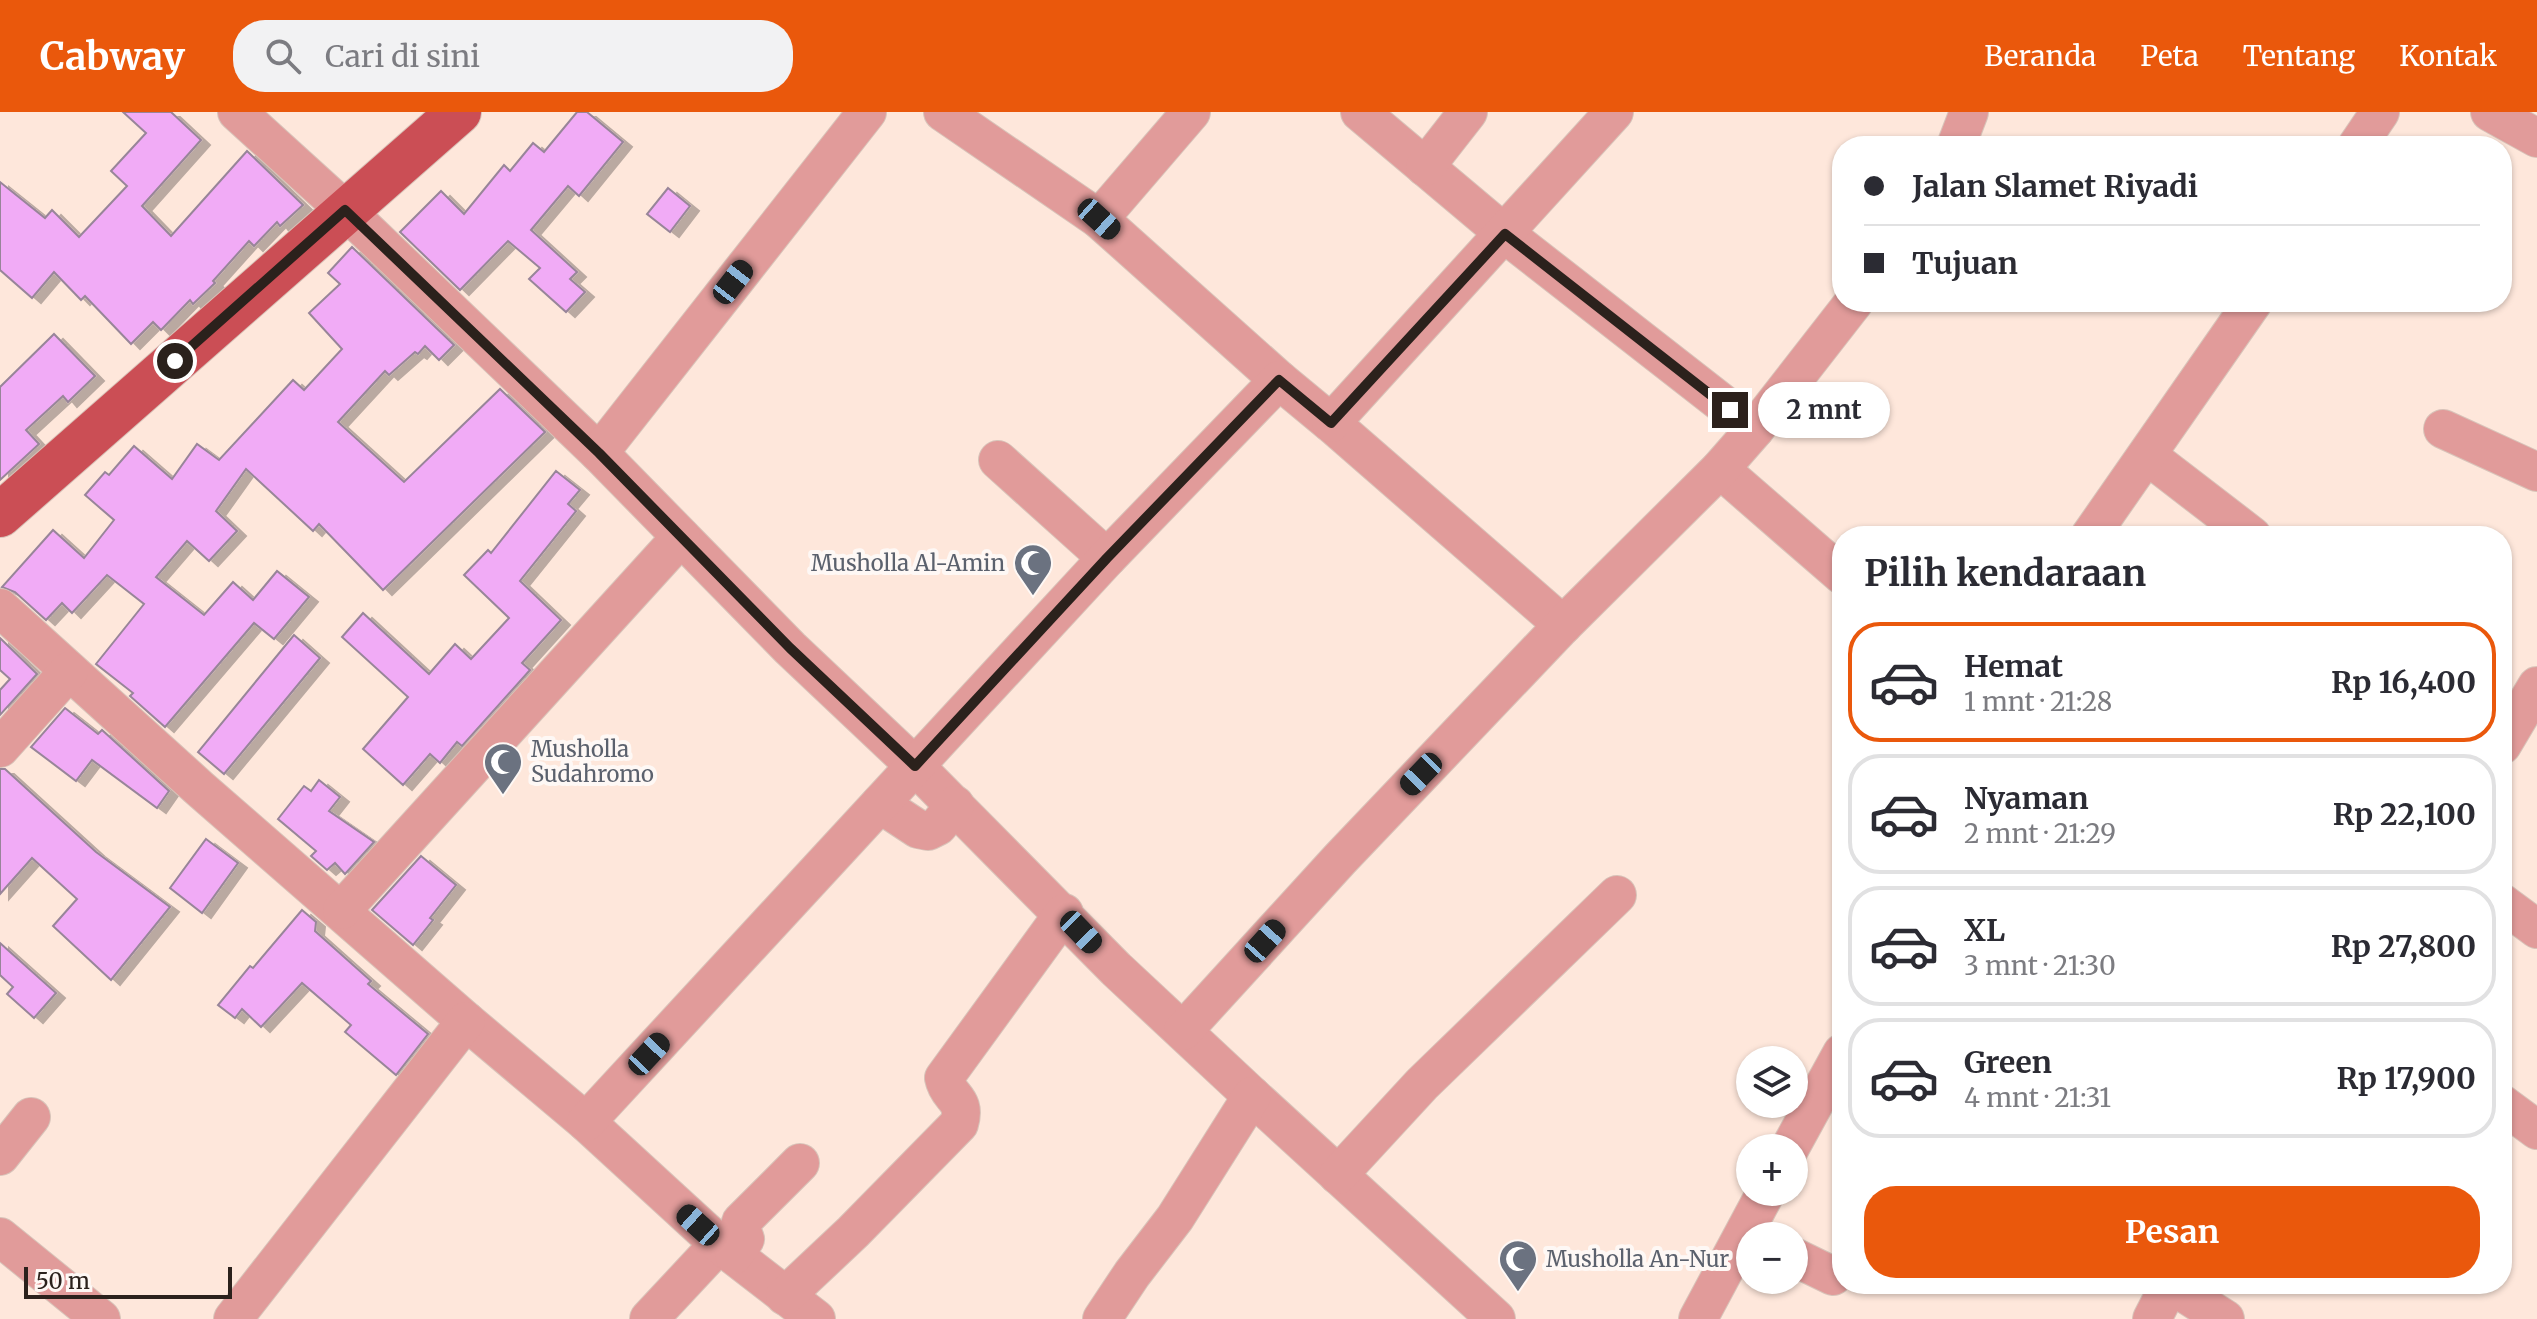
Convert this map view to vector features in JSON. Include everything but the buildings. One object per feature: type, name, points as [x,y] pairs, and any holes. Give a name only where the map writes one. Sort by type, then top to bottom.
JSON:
[{"type":"main road","points":[[6,499],[459,112]]},
{"type":"street","points":[[237,112],[345,210],[599,453],[790,648],[955,805],[1116,969],[1496,1319]]},
{"type":"street","points":[[599,453],[867,112]]},
{"type":"street","points":[[943,112],[1099,219],[1279,380],[1563,625]]},
{"type":"street","points":[[1099,219],[1191,112]]},
{"type":"street","points":[[1360,112],[1505,234],[1755,429]]},
{"type":"street","points":[[1425,167],[1468,112]]},
{"type":"street","points":[[1960,136],[1969,112]]},
{"type":"street","points":[[2364,136],[2380,112]]},
{"type":"street","points":[[2490,112],[2537,138]]},
{"type":"street","points":[[1331,423],[1505,234],[1596,118]]},
{"type":"street","points":[[1183,1031],[1340,859],[1563,625],[1720,469],[1846,312]]},
{"type":"street","points":[[2097,526],[2246,312]]},
{"type":"street","points":[[586,1122],[1107,558],[1279,380]]},
{"type":"street","points":[[2443,429],[2537,472]]},
{"type":"street","points":[[2148,456],[2239,526]]},
{"type":"street","points":[[998,460],[1107,558]]},
{"type":"street","points":[[1720,469],[1832,566]]},
{"type":"street","points":[[342,910],[681,537]]},
{"type":"street","points":[[0,608],[466,1021],[586,1122],[727,1250],[816,1319]]},
{"type":"street","points":[[0,748],[69,671]]},
{"type":"street","points":[[2512,728],[2537,686]]},
{"type":"street","points":[[880,804],[918,829],[928,831],[938,826],[955,805]]},
{"type":"street","points":[[1338,1175],[1422,1084],[1617,895]]},
{"type":"street","points":[[2512,910],[2537,929]]},
{"type":"street","points":[[785,1296],[959,1124],[962,1108],[946,1087],[944,1078],[1064,913]]},
{"type":"street","points":[[233,1319],[466,1021]]},
{"type":"street","points":[[1798,1134],[1832,1071]]},
{"type":"street","points":[[1102,1319],[1175,1218],[1252,1096]]},
{"type":"street","points":[[2512,1111],[2537,1130]]},
{"type":"street","points":[[0,1156],[31,1117]]},
{"type":"street","points":[[649,1319],[727,1250],[745,1239],[741,1222],[800,1163]]},
{"type":"street","points":[[0,1237],[101,1319]]},
{"type":"street","points":[[1698,1319],[1736,1253]]},
{"type":"street","points":[[1808,1264],[1832,1276]]},
{"type":"street","points":[[2152,1319],[2165,1294]]},
{"type":"street","points":[[2186,1294],[2225,1319]]},
{"type":"place","name":"Musholla Al-Amin","points":[[1033,597]]},
{"type":"place","name":"Musholla Sudahromo","points":[[503,796]]},
{"type":"place","name":"Musholla An-Nur","points":[[1518,1293]]},
{"type":"route","points":[[175,361],[345,210],[599,453],[790,648],[915,766],[1107,558],[1279,380],[1331,423],[1505,234],[1730,410]]}]
